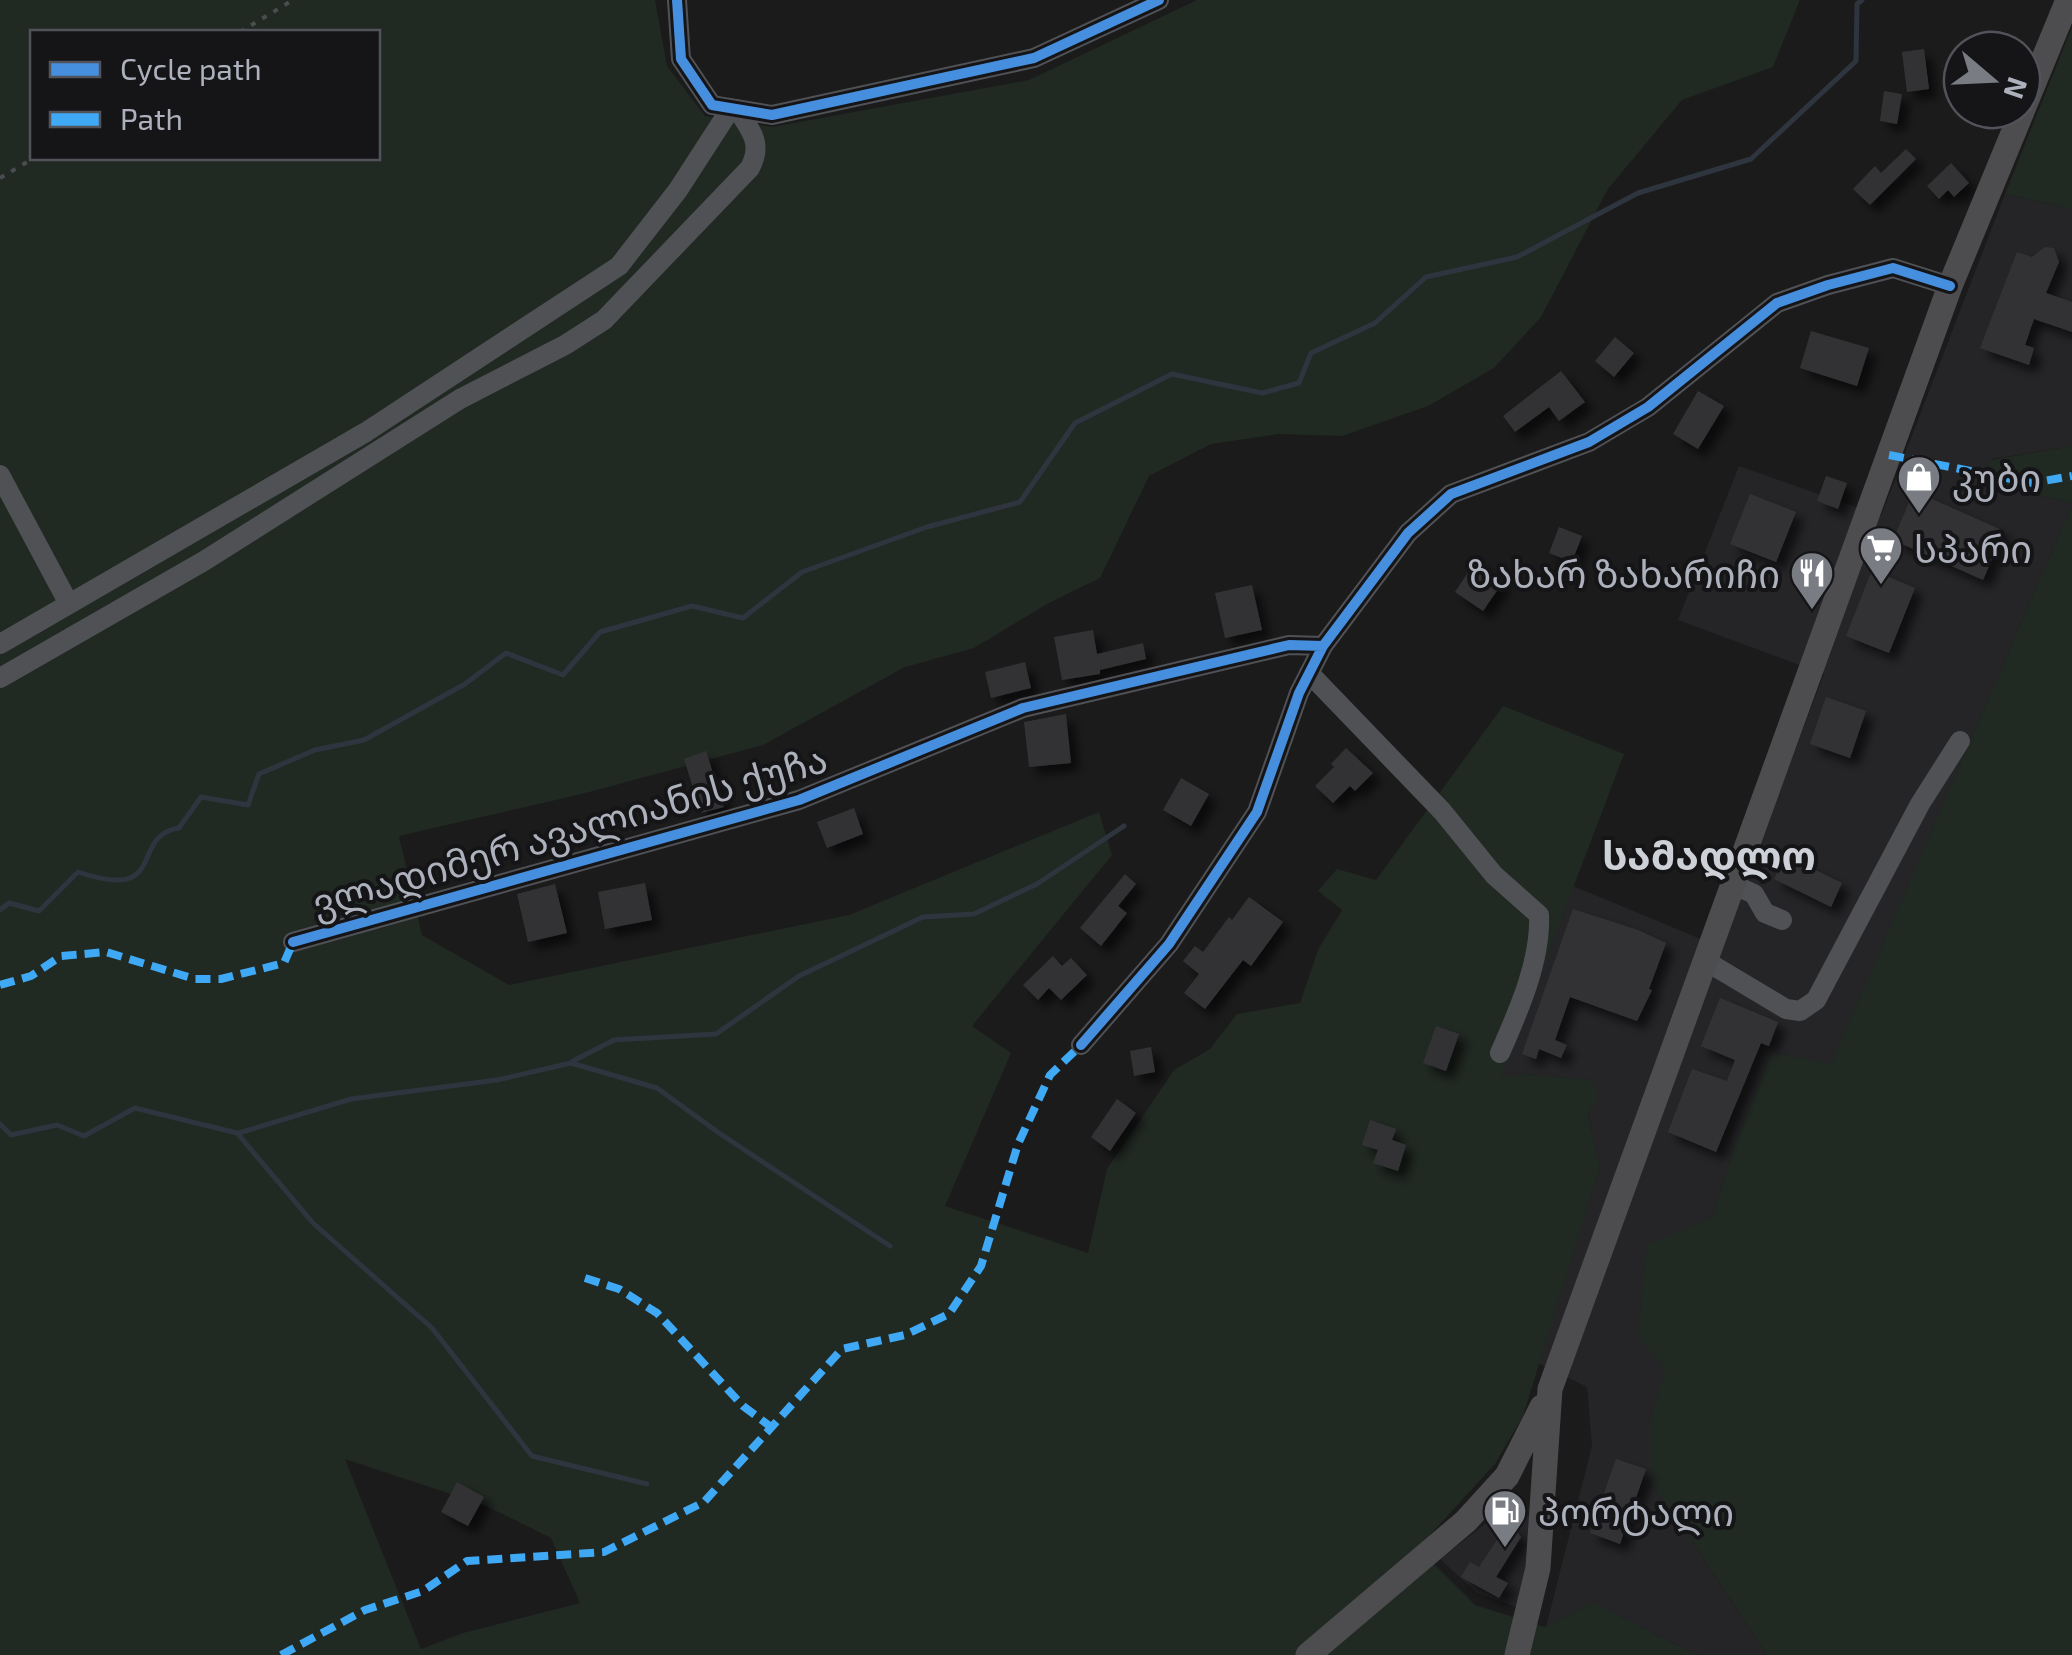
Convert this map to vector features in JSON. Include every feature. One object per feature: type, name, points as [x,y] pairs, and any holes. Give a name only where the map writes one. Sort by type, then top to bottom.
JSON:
[{"type":"main road","points":[[1308,1655],[1466,1521],[1507,1476],[1550,1388],[1950,286],[2068,0]]},
{"type":"main road","points":[[1518,1655],[1538,1568],[1550,1388]]},
{"type":"street","points":[[678,0],[681,59],[712,105],[772,115],[1034,58],[1159,0]]},
{"type":"street","points":[[0,644],[366,432],[620,266],[734,109]]},
{"type":"street","points":[[0,678],[204,561],[460,399],[565,345],[604,320],[662,264],[750,168],[758,154],[758,143],[734,109]]},
{"type":"street","points":[[1081,1044],[1169,944],[1257,812],[1298,694],[1322,646],[1408,533],[1451,494],[1588,442],[1648,406],[1777,304],[1828,285],[1893,268],[1950,286]]},
{"type":"street","points":[[0,474],[69,604]]},
{"type":"street","name":"ვლადიმერ ავალიანის ქუჩა","points":[[292,942],[799,800],[1023,708],[1290,645],[1322,646]]},
{"type":"street","points":[[1309,673],[1442,811],[1494,875],[1539,916],[1540,934],[1532,965],[1500,1053]]},
{"type":"street","points":[[1704,960],[1786,1010],[1800,1011],[1816,1000],[1920,804],[1960,742]]},
{"type":"street","points":[[1732,884],[1754,894],[1765,914],[1782,920]]},
{"type":"path","points":[[243,30],[293,0]]},
{"type":"path","points":[[0,178],[31,160]]},
{"type":"shaded area","points":[[0,0],[655,0],[667,66],[705,116],[772,127],[1029,80],[1197,0],[1800,0],[1773,67],[1682,100],[1608,189],[1541,317],[1494,368],[1428,406],[1342,436],[1278,434],[1211,444],[1149,476],[1100,578],[1047,604],[974,648],[905,667],[763,745],[582,794],[399,836],[422,935],[509,985],[849,915],[1099,812],[1112,855],[972,1026],[1011,1053],[945,1206],[1088,1253],[1107,1169],[1174,1070],[1210,1049],[1237,1014],[1300,1003],[1318,950],[1342,910],[1318,891],[1337,869],[1376,880],[1503,706],[1624,754],[1501,1078],[1523,1074],[1592,1080],[1599,1097],[1588,1114],[1600,1167],[1523,1416],[1495,1464],[1418,1548],[1475,1605],[1545,1627],[1593,1602],[1698,1655],[0,1655]],"holes":[[[345,1459],[484,1505],[551,1538],[580,1603],[463,1633],[421,1649]]]},
{"type":"shaded area","points":[[2072,27],[2072,209],[2005,194],[2031,130],[2042,130],[2042,102]]},
{"type":"shaded area","points":[[2005,194],[2072,209],[2072,446],[1992,459],[1984,482],[2072,505],[1831,1065],[1772,1052],[1736,1142],[1712,1218],[1647,1245],[1646,1277],[1666,1369],[1649,1424],[1649,1483],[1678,1519],[1767,1655],[1698,1655],[1593,1602],[1546,1627],[1592,1446],[1587,1387],[1538,1363],[1600,1167],[1588,1114],[1598,1097],[1591,1080],[1523,1074],[1500,1079],[1573,886],[1720,947],[1824,674],[1678,620],[1739,466],[1881,516]]},
{"type":"shaded area","points":[[2072,446],[2072,503],[1983,482],[1991,460]]},
{"type":"shaded area","points":[[2072,505],[2072,1655],[1767,1655],[1678,1519],[1649,1483],[1649,1424],[1665,1369],[1638,1336],[1647,1244],[1712,1218],[1736,1142],[1772,1052],[1831,1064]]},
{"type":"shaded area","points":[[1508,1506],[1524,1508],[1533,1526],[1519,1608],[1477,1593],[1440,1559]]},
{"type":"building","points":[[1924,49],[1929,89],[1907,92],[1902,52]]},
{"type":"building","points":[[1884,91],[1902,94],[1897,124],[1880,121]]},
{"type":"building","points":[[1906,149],[1916,159],[1870,205],[1853,189],[1875,166],[1881,173]]},
{"type":"building","points":[[1951,163],[1969,183],[1954,197],[1948,190],[1939,199],[1927,186]]},
{"type":"building","points":[[2045,247],[2054,248],[2059,262],[2046,293],[2072,302],[2072,332],[2034,319],[2025,345],[2034,348],[2029,365],[1980,348],[2017,252],[2032,257]]},
{"type":"building","points":[[1811,331],[1869,348],[1857,386],[1800,368]]},
{"type":"building","points":[[1615,337],[1634,353],[1614,377],[1595,361]]},
{"type":"building","points":[[1561,371],[1585,402],[1559,421],[1549,407],[1515,432],[1503,416]]},
{"type":"building","points":[[1698,391],[1724,406],[1698,449],[1673,434]]},
{"type":"building","points":[[1826,476],[1847,483],[1838,509],[1817,501]]},
{"type":"building","points":[[1914,491],[2004,531],[1983,580],[1893,540]]},
{"type":"building","points":[[1750,494],[1796,512],[1776,562],[1730,544]]},
{"type":"building","points":[[1559,527],[1582,536],[1572,562],[1549,553]]},
{"type":"building","points":[[1475,562],[1503,582],[1483,611],[1455,592]]},
{"type":"building","points":[[1872,570],[1915,588],[1889,653],[1846,636]]},
{"type":"building","points":[[1252,585],[1262,630],[1225,638],[1215,593]]},
{"type":"building","points":[[1093,630],[1097,654],[1143,643],[1146,659],[1100,670],[1100,674],[1062,680],[1054,637]]},
{"type":"building","points":[[1025,662],[1031,688],[991,698],[985,672]]},
{"type":"building","points":[[1826,697],[1866,711],[1850,758],[1810,744]]},
{"type":"building","points":[[1066,714],[1071,763],[1029,767],[1024,722]]},
{"type":"building","points":[[1346,748],[1373,773],[1355,791],[1350,786],[1333,803],[1315,786]]},
{"type":"building","points":[[706,751],[724,807],[701,813],[684,759]]},
{"type":"building","points":[[1181,778],[1209,794],[1191,826],[1163,810]]},
{"type":"building","points":[[854,808],[863,834],[827,848],[817,822]]},
{"type":"building","points":[[1785,855],[1842,883],[1831,907],[1774,879]]},
{"type":"building","points":[[1125,874],[1136,884],[1118,906],[1127,913],[1101,946],[1080,928]]},
{"type":"building","points":[[645,883],[652,920],[605,929],[598,892]]},
{"type":"building","points":[[555,884],[567,933],[528,942],[517,894]]},
{"type":"building","points":[[1249,897],[1283,922],[1251,966],[1243,960],[1205,1009],[1184,993],[1199,974],[1183,961],[1195,946],[1203,952]]},
{"type":"building","points":[[1573,909],[1666,943],[1649,989],[1652,990],[1637,1021],[1570,997],[1555,1040],[1567,1045],[1561,1058],[1539,1049],[1536,1059],[1522,1054]]},
{"type":"building","points":[[1053,956],[1062,966],[1071,958],[1087,975],[1061,1000],[1049,988],[1038,1000],[1023,985]]},
{"type":"building","points":[[1720,998],[1778,1022],[1769,1046],[1761,1043],[1716,1152],[1668,1132],[1692,1069],[1727,1081],[1735,1060],[1701,1046]]},
{"type":"building","points":[[1436,1026],[1459,1034],[1446,1071],[1423,1063]]},
{"type":"building","points":[[1151,1047],[1155,1072],[1134,1076],[1130,1051]]},
{"type":"building","points":[[1117,1099],[1136,1113],[1110,1151],[1091,1137]]},
{"type":"building","points":[[1370,1120],[1396,1129],[1392,1140],[1406,1145],[1398,1171],[1373,1163],[1378,1150],[1362,1145]]},
{"type":"building","points":[[1616,1459],[1646,1469],[1620,1544],[1590,1533]]},
{"type":"building","points":[[457,1482],[484,1497],[468,1526],[441,1512]]},
{"type":"building","points":[[1512,1526],[1521,1537],[1496,1577],[1508,1583],[1499,1598],[1461,1577],[1470,1562],[1479,1567],[1503,1531]]},
{"type":"waterway","points":[[0,910],[9,903],[39,911],[78,872],[107,879],[137,874],[155,843],[164,833],[179,828],[201,797],[248,805],[259,774],[315,750],[364,740],[465,684],[506,653],[563,675],[600,632],[692,606],[743,618],[802,572],[927,527],[1020,502],[1075,423],[1172,374],[1262,393],[1299,383],[1311,353],[1375,323],[1426,277],[1517,257],[1638,193],[1751,159],[1856,61],[1857,4],[1862,0]]},
{"type":"waterway","points":[[573,1061],[614,1040],[716,1034],[799,976],[923,917],[974,914],[1037,884],[1124,826]]},
{"type":"waterway","points":[[239,1133],[351,1099],[497,1080],[571,1063],[657,1088],[890,1246]]},
{"type":"waterway","points":[[0,1124],[11,1135],[57,1125],[84,1136],[135,1108],[237,1133],[313,1223],[432,1328],[532,1456],[647,1484]]},
{"type":"marked path","points":[[1889,455],[2032,483],[2072,476]]},
{"type":"marked path","points":[[0,985],[31,976],[61,956],[106,952],[195,979],[221,979],[284,963],[293,942]]},
{"type":"marked path","points":[[281,1655],[365,1610],[423,1591],[467,1561],[604,1552],[704,1502],[842,1349],[905,1335],[949,1314],[981,1266],[1018,1144],[1050,1075],[1081,1045]]},
{"type":"marked path","points":[[585,1278],[619,1289],[657,1313],[743,1406],[771,1427]]},
{"type":"cycle path","points":[[677,0],[681,59],[712,105],[772,115],[1034,58],[1159,0]]},
{"type":"cycle path","points":[[1081,1045],[1169,944],[1257,812],[1299,693],[1323,646],[1408,533],[1451,494],[1589,442],[1648,407],[1777,303],[1893,268],[1950,286]]},
{"type":"cycle path","points":[[293,942],[799,800],[1023,708],[1289,645],[1323,646]]},
{"type":"place","name":"კუბი","points":[[1919,515]]},
{"type":"place","name":"სპარი","points":[[1881,586]]},
{"type":"place","name":"ზახარ ზახარიჩი","points":[[1812,611]]},
{"type":"place","name":"პორტალი","points":[[1505,1549]]},
{"type":"district","name":"სამადლო","points":[[1709,854]]}]
